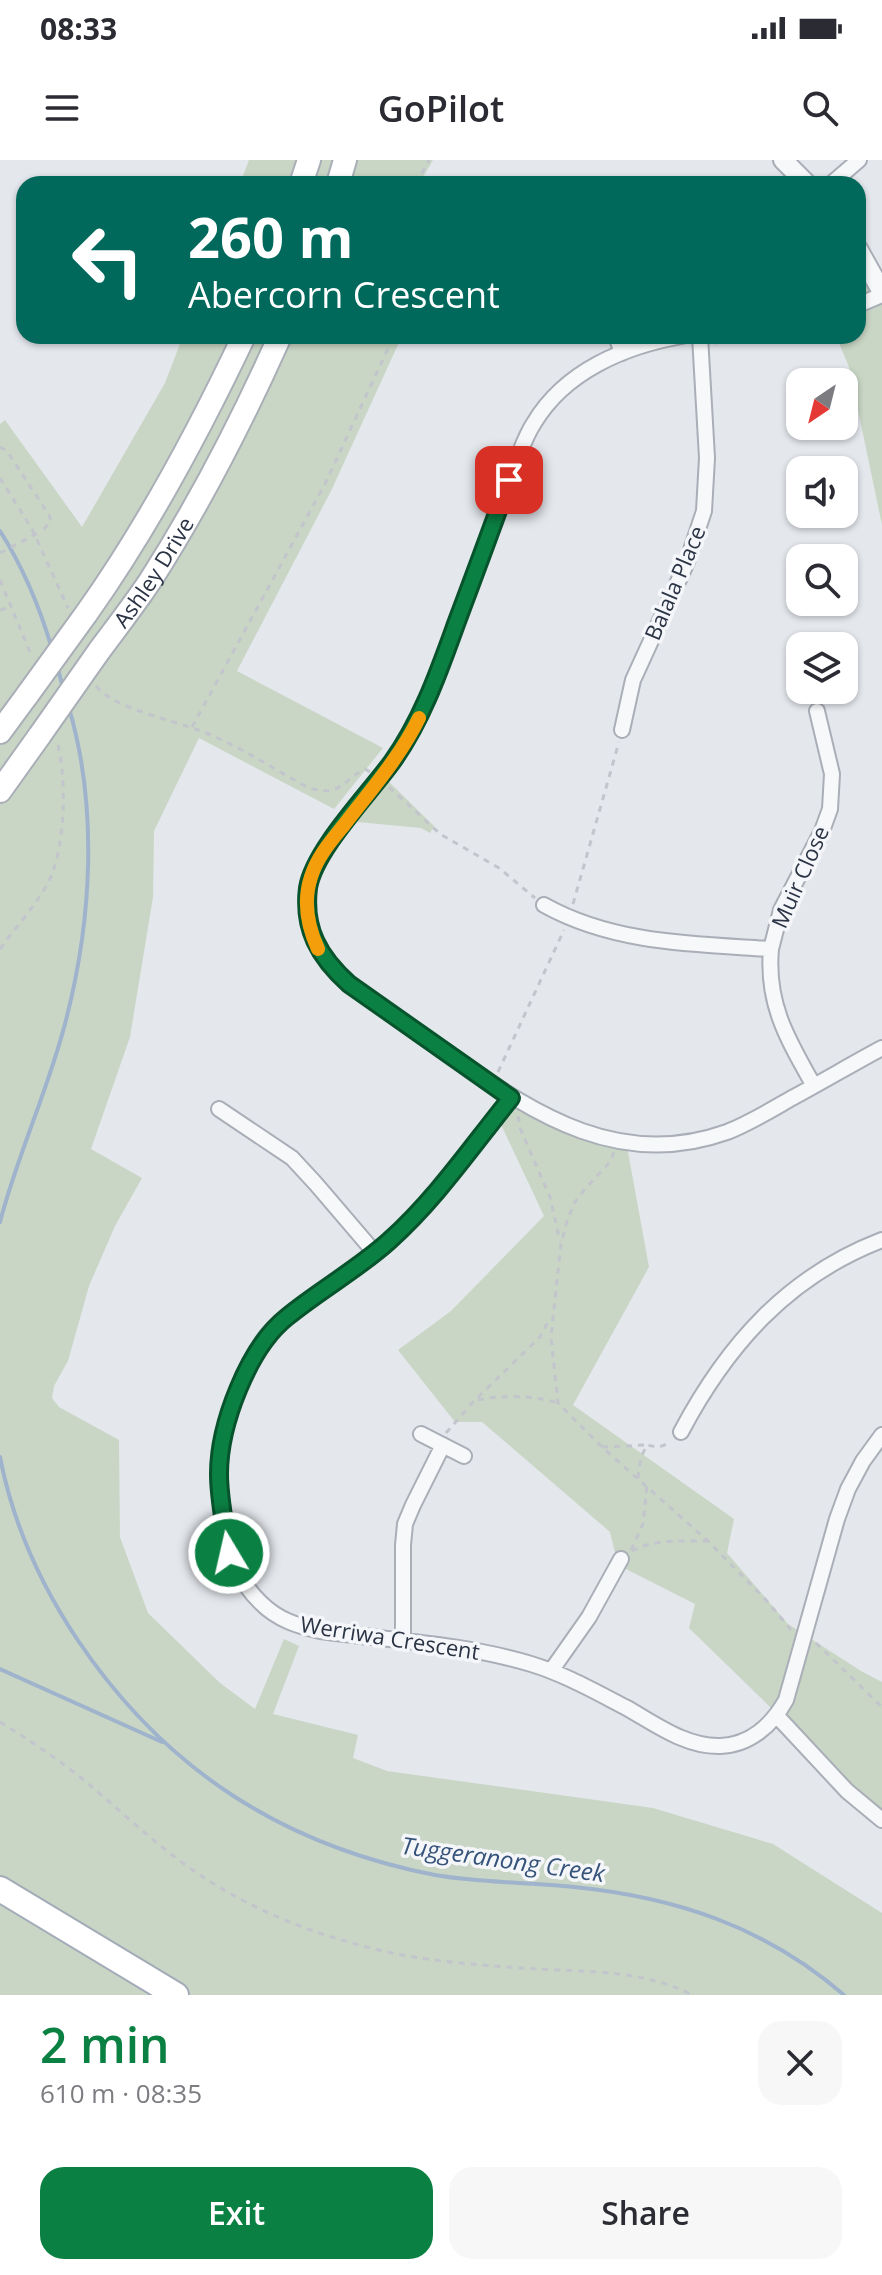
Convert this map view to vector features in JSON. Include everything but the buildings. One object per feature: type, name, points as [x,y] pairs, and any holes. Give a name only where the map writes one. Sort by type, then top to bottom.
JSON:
[{"type":"main road","name":"Ashley Drive","points":[[0,732],[79,616],[106,585],[158,504],[204,420],[240,344]]},
{"type":"main road","name":"Ashley Drive","points":[[0,791],[148,584],[203,493],[276,344]]},
{"type":"main road","points":[[0,1889],[176,1995]]},
{"type":"street","points":[[783,160],[799,176]]},
{"type":"street","points":[[840,176],[859,160]]},
{"type":"street","points":[[866,264],[882,293]]},
{"type":"street","points":[[619,344],[622,353]]},
{"type":"street","points":[[654,344],[622,353],[578,375],[554,396],[534,422],[417,723],[393,761],[321,854],[308,888],[309,924],[317,947],[331,968],[349,984],[511,1098],[546,1117],[616,1140],[656,1144],[692,1141],[728,1131],[881,1050]]},
{"type":"street","name":"Balala Place","points":[[622,730],[633,680],[687,562],[704,511],[707,458],[700,344]]},
{"type":"street","name":"Muir Close","points":[[814,1086],[778,1018],[771,990],[771,949],[781,910],[822,831],[830,809],[832,774],[817,711]]},
{"type":"street","name":"Muir Close","points":[[544,905],[569,919],[636,938],[771,949]]},
{"type":"street","name":"Werriwa Crescent","points":[[511,1098],[420,1210],[375,1253],[287,1317],[268,1334],[254,1354],[222,1441],[219,1486],[229,1553],[234,1565],[246,1587],[263,1606],[296,1625],[320,1631],[485,1652],[551,1671],[585,1685],[700,1745],[721,1746],[743,1742],[762,1731],[777,1716]]},
{"type":"street","points":[[219,1109],[292,1158],[375,1253]]},
{"type":"street","points":[[681,1432],[698,1400],[754,1324],[786,1294],[823,1268],[882,1240]]},
{"type":"street","points":[[421,1434],[464,1456]]},
{"type":"street","points":[[882,1435],[848,1489],[786,1700],[777,1716],[847,1791],[882,1820]]},
{"type":"street","points":[[403,1641],[405,1524],[443,1445]]},
{"type":"street","points":[[551,1671],[589,1617],[625,1556]]},
{"type":"path","points":[[191,728],[325,484],[390,344]]},
{"type":"path","points":[[0,447],[7,451],[51,521],[42,531],[0,553]]},
{"type":"path","points":[[0,478],[32,529],[79,616]]},
{"type":"path","points":[[0,610],[13,607]]},
{"type":"path","points":[[96,686],[102,694],[147,715],[219,740],[309,788],[322,792],[335,790],[365,769],[374,775]]},
{"type":"path","points":[[386,785],[440,834],[499,868],[544,905]]},
{"type":"path","points":[[517,1119],[550,1197],[561,1244]]},
{"type":"path","points":[[558,1403],[551,1337],[561,1244],[575,1202],[612,1159]]},
{"type":"path","points":[[443,1445],[441,1438],[540,1337],[552,1314]]},
{"type":"path","points":[[474,1401],[515,1398],[558,1403],[602,1447],[708,1541],[766,1600],[788,1628],[813,1640],[882,1707]]},
{"type":"path","points":[[602,1447],[647,1445],[658,1448],[681,1432]]},
{"type":"path","points":[[638,1478],[641,1457],[647,1445]]},
{"type":"path","points":[[625,1556],[643,1524],[647,1485]]},
{"type":"path","points":[[625,1556],[639,1547],[708,1541]]},
{"type":"path","points":[[0,1722],[48,1752],[200,1875],[257,1907],[301,1926],[350,1943],[408,1957],[476,1965],[611,1973],[657,1981],[692,1995]]},
{"type":"green space","points":[[249,160],[433,160],[424,176],[243,176]]},
{"type":"green space","points":[[866,266],[882,295],[882,525],[858,410],[858,368],[849,368],[839,344],[866,344]]},
{"type":"green space","points":[[180,344],[398,344],[331,491],[237,671],[383,748],[334,809],[199,738],[154,831],[153,897],[130,1037],[91,1149],[142,1178],[115,1226],[89,1286],[68,1361],[54,1386],[52,1398],[59,1407],[119,1440],[120,1537],[148,1613],[220,1683],[255,1709],[284,1639],[299,1646],[273,1714],[358,1735],[353,1758],[387,1771],[653,1808],[773,1844],[882,1913],[882,1995],[0,1995],[0,424],[5,420],[82,527],[165,383]]},
{"type":"green space","points":[[382,775],[434,826],[430,833],[421,828],[347,821]]},
{"type":"green space","points":[[511,1098],[626,1141],[649,1267],[573,1405],[734,1519],[727,1553],[788,1624],[882,1682],[882,1818],[865,1807],[689,1628],[695,1604],[618,1565],[610,1532],[482,1422],[455,1422],[398,1350],[451,1311],[544,1216],[497,1116]]},
{"type":"waterway","name":"Tuggeranong Creek","points":[[0,531],[30,588],[52,649]]},
{"type":"waterway","name":"Tuggeranong Creek","points":[[58,669],[63,688]]},
{"type":"waterway","name":"Tuggeranong Creek","points":[[0,1222],[59,1045],[82,943],[88,824],[78,746],[69,708]]},
{"type":"waterway","name":"Tuggeranong Creek","points":[[0,1457],[12,1506],[29,1552],[77,1639],[111,1685],[148,1726],[188,1763],[231,1794],[277,1821],[327,1844],[379,1862],[452,1878],[611,1892],[718,1919],[783,1951],[844,1995]]},
{"type":"waterway","points":[[0,1669],[162,1742]]},
{"type":"slow traffic","points":[[318,949],[307,912],[311,876],[321,854],[393,761],[419,718]]},
{"type":"route","points":[[229,1553],[219,1486],[222,1441],[254,1354],[268,1334],[287,1317],[391,1240],[420,1210],[511,1098],[349,984],[331,968],[317,947],[307,912],[308,888],[321,854],[393,761],[417,723],[509,480]]}]
